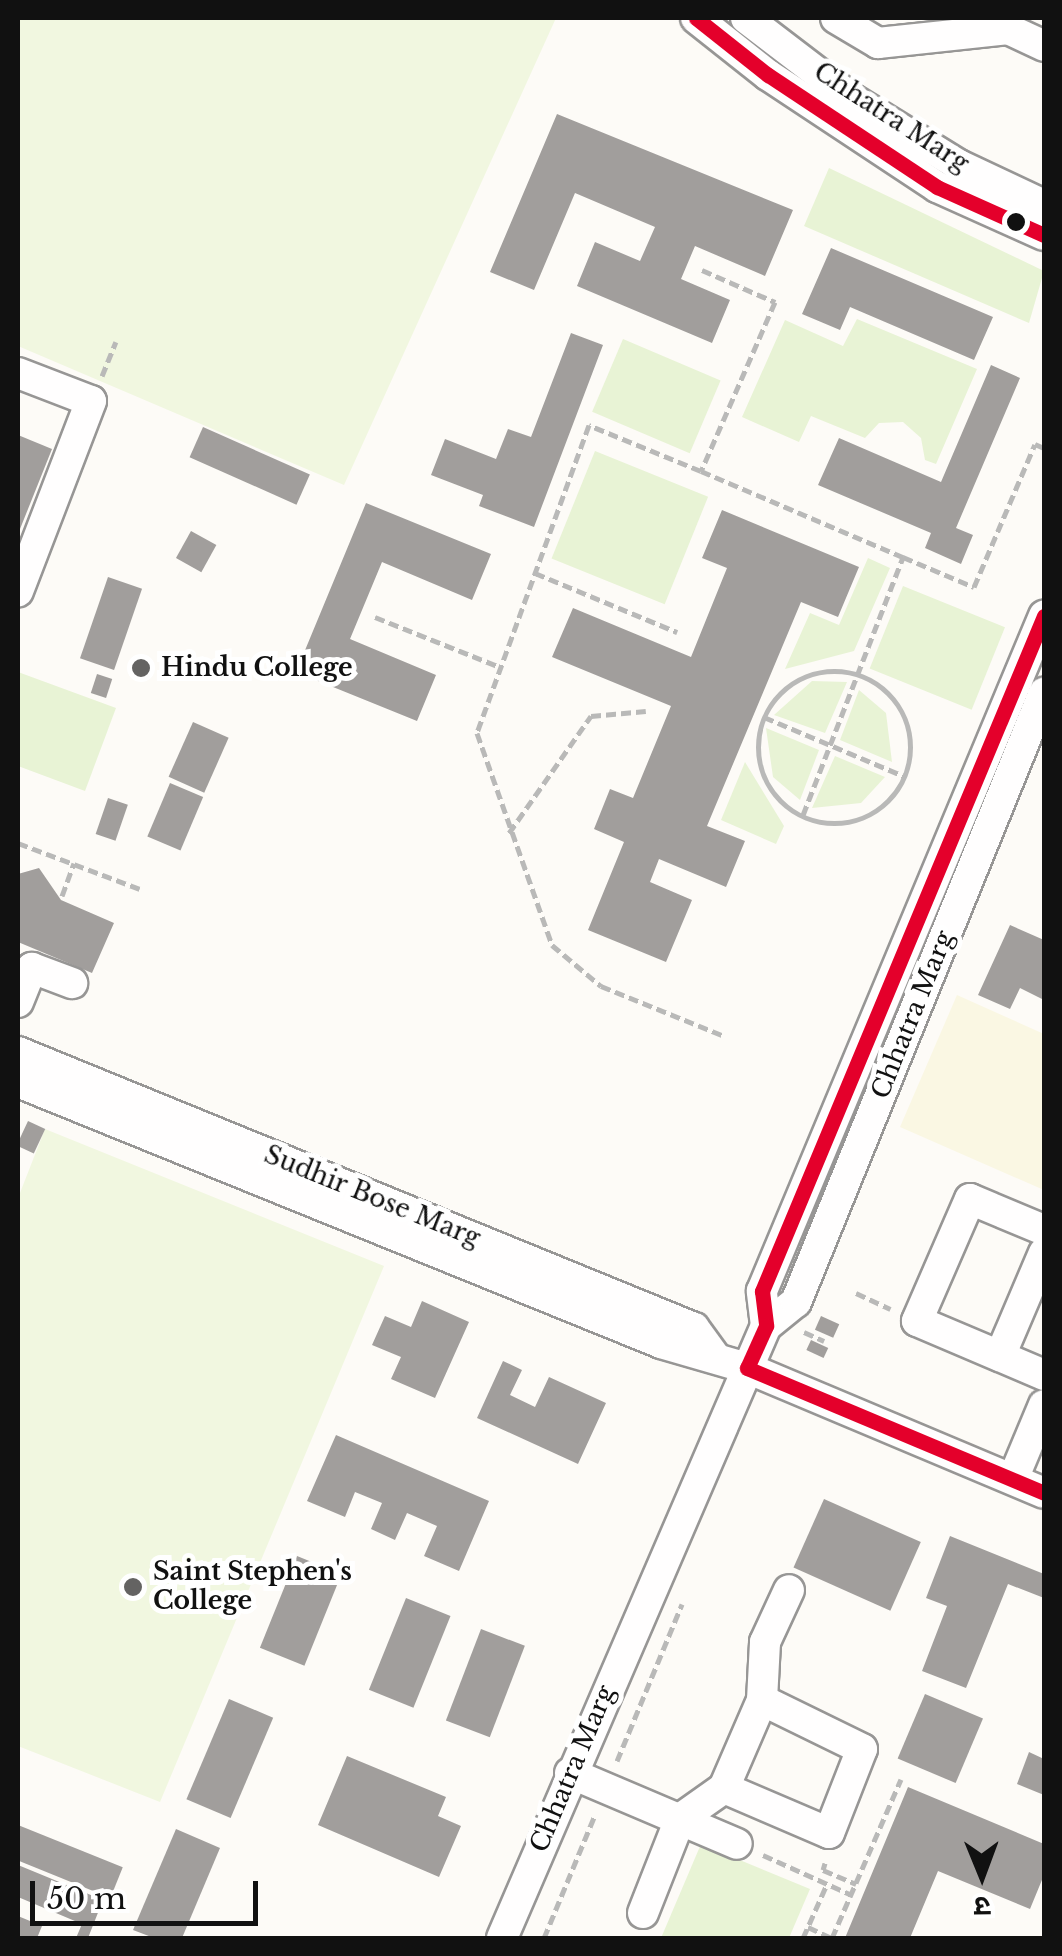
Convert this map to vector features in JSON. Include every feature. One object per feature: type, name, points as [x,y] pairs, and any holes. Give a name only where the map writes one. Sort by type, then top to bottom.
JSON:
[{"type":"street","name":"Chhatra Marg","points":[[699,18],[768,75],[937,187],[1044,235]]},
{"type":"street","name":"Chhatra Marg","points":[[746,18],[852,99],[959,165],[1044,205]]},
{"type":"street","points":[[836,18],[878,43],[1008,29],[1044,46]]},
{"type":"street","points":[[18,372],[91,401],[18,591]]},
{"type":"street","name":"Chhatra Marg","points":[[780,1327],[762,1292],[1044,616]]},
{"type":"street","name":"Chhatra Marg","points":[[502,1938],[570,1772],[747,1368],[796,1302],[1035,744],[1044,693]]},
{"type":"street","points":[[18,1002],[32,968],[72,983]]},
{"type":"street","name":"Sudhir Bose Marg","points":[[18,1052],[694,1328],[714,1356]]},
{"type":"street","name":"Sudhir Bose Marg","points":[[18,1082],[661,1344],[747,1368],[1044,1493]]},
{"type":"street","points":[[1044,1230],[970,1199],[917,1321],[1044,1375]]},
{"type":"street","points":[[1000,1356],[1044,1253]]},
{"type":"street","points":[[1014,1479],[1044,1405]]},
{"type":"street","points":[[643,1913],[680,1819],[724,1788],[762,1700],[766,1642],[790,1590]]},
{"type":"street","points":[[724,1788],[829,1834],[862,1749],[762,1700]]},
{"type":"street","points":[[570,1772],[738,1844]]},
{"type":"path","points":[[701,471],[775,302],[702,270]]},
{"type":"path","points":[[724,1036],[601,986],[552,945],[509,833],[477,733],[589,425],[974,587],[1035,444],[1044,448]]},
{"type":"path","points":[[802,815],[903,557]]},
{"type":"path","points":[[534,573],[677,632]]},
{"type":"path","points":[[376,618],[500,667]]},
{"type":"path","points":[[856,674],[882,688],[904,716],[910,752],[904,776],[888,800],[865,816],[838,822],[802,815],[764,777],[758,751],[764,717],[781,693],[804,678],[856,674]]},
{"type":"path","points":[[509,833],[591,716],[646,711]]},
{"type":"path","points":[[764,717],[904,776]]},
{"type":"path","points":[[18,843],[140,889]]},
{"type":"path","points":[[62,896],[74,863]]},
{"type":"path","points":[[856,1293],[917,1321]]},
{"type":"path","points":[[780,1327],[824,1341]]},
{"type":"path","points":[[544,1938],[687,1592]]},
{"type":"path","points":[[808,1928],[832,1938],[902,1779]]},
{"type":"path","points":[[781,1863],[852,1894]]},
{"type":"path","points":[[823,1870],[856,1884]]},
{"type":"path","points":[[804,1938],[827,1884]]},
{"type":"shaded area","points":[[957,995],[1044,1034],[1044,1190],[900,1127]]},
{"type":"green space","points":[[18,18],[556,18],[344,485],[18,346]]},
{"type":"green space","points":[[829,168],[1044,271],[1029,323],[804,226]]},
{"type":"green space","points":[[857,319],[977,369],[936,464],[925,460],[921,438],[903,422],[879,423],[865,438],[811,416],[799,442],[742,417],[785,320],[843,346]]},
{"type":"green space","points":[[623,339],[721,380],[690,453],[592,412]]},
{"type":"green space","points":[[595,451],[708,497],[665,604],[552,559]]},
{"type":"green space","points":[[868,558],[890,568],[854,651],[785,669],[810,613],[839,625]]},
{"type":"green space","points":[[903,586],[1005,627],[972,710],[870,669]]},
{"type":"green space","points":[[18,672],[116,708],[85,791],[18,766]]},
{"type":"green space","points":[[812,681],[847,682],[825,733],[774,715]]},
{"type":"green space","points":[[859,690],[886,713],[892,762],[840,740]]},
{"type":"green space","points":[[766,728],[819,750],[800,800],[773,777]]},
{"type":"green space","points":[[835,756],[885,777],[861,803],[812,808]]},
{"type":"green space","points":[[745,762],[784,826],[776,844],[721,820]]},
{"type":"green space","name":"Saint Stephen's College","points":[[45,1129],[384,1266],[160,1802],[18,1746],[18,1198]]},
{"type":"green space","points":[[701,1844],[810,1889],[789,1938],[661,1938]]},
{"type":"building","points":[[557,114],[793,210],[765,276],[695,246],[681,279],[730,300],[712,343],[577,286],[595,242],[640,261],[655,227],[575,193],[534,290],[490,272]]},
{"type":"building","points":[[831,248],[993,317],[974,360],[850,307],[840,330],[802,314]]},
{"type":"building","points":[[571,333],[603,345],[534,527],[479,506],[483,495],[431,475],[445,439],[496,459],[508,429],[531,437]]},
{"type":"building","points":[[991,365],[1020,378],[956,528],[973,535],[961,564],[925,548],[931,533],[818,485],[839,438],[941,482]]},
{"type":"building","points":[[203,427],[310,475],[296,505],[190,457]]},
{"type":"building","points":[[18,435],[52,449],[18,534]]},
{"type":"building","points":[[366,503],[491,554],[472,600],[382,562],[350,639],[436,675],[417,721],[296,672]]},
{"type":"building","points":[[722,510],[859,567],[838,617],[801,602],[707,826],[745,841],[726,887],[659,859],[650,882],[692,900],[666,962],[588,930],[624,842],[594,829],[610,789],[633,798],[671,706],[552,657],[573,608],[691,657],[727,568],[702,558]]},
{"type":"building","points":[[191,531],[216,545],[201,572],[176,558]]},
{"type":"building","points":[[108,577],[142,589],[114,670],[80,658]]},
{"type":"building","points":[[97,674],[112,679],[106,698],[91,693]]},
{"type":"building","points":[[193,722],[229,738],[204,793],[169,777]]},
{"type":"building","points":[[170,783],[203,797],[180,850],[147,836]]},
{"type":"building","points":[[108,798],[128,805],[115,841],[96,834]]},
{"type":"building","points":[[39,868],[61,900],[114,923],[92,973],[18,942],[18,874]]},
{"type":"building","points":[[1010,925],[1044,940],[1044,1000],[1020,988],[1010,1009],[978,995]]},
{"type":"building","points":[[28,1121],[45,1129],[34,1154],[18,1146]]},
{"type":"building","points":[[422,1301],[469,1322],[435,1398],[391,1379],[401,1357],[372,1345],[385,1316],[411,1327]]},
{"type":"building","points":[[821,1316],[839,1324],[833,1338],[815,1330]]},
{"type":"building","points":[[811,1340],[828,1348],[824,1358],[806,1350]]},
{"type":"building","points":[[503,1361],[522,1370],[510,1395],[535,1407],[549,1377],[606,1403],[578,1464],[477,1418]]},
{"type":"building","points":[[336,1435],[489,1501],[459,1571],[424,1556],[437,1526],[407,1513],[395,1540],[371,1529],[382,1503],[355,1492],[345,1517],[307,1501]]},
{"type":"building","points":[[824,1499],[921,1542],[890,1611],[793,1568]]},
{"type":"building","points":[[950,1536],[1044,1574],[1044,1598],[1008,1584],[966,1688],[922,1671],[947,1606],[926,1598]]},
{"type":"building","points":[[297,1556],[342,1574],[304,1666],[260,1648]]},
{"type":"building","points":[[406,1598],[451,1616],[413,1708],[369,1690]]},
{"type":"building","points":[[481,1629],[525,1646],[490,1737],[446,1720]]},
{"type":"building","points":[[925,1694],[983,1719],[956,1783],[898,1758]]},
{"type":"building","points":[[229,1699],[273,1718],[231,1818],[186,1799]]},
{"type":"building","points":[[1029,1752],[1044,1759],[1044,1795],[1017,1784]]},
{"type":"building","points":[[347,1756],[446,1797],[438,1816],[461,1826],[439,1877],[318,1825]]},
{"type":"building","points":[[908,1787],[1044,1844],[1044,1875],[1030,1909],[938,1871],[910,1938],[845,1938]]},
{"type":"building","points":[[18,1825],[123,1867],[110,1898],[18,1861]]},
{"type":"building","points":[[176,1829],[220,1848],[182,1938],[154,1938],[133,1930]]},
{"type":"building","points":[[18,1865],[103,1900],[88,1938],[76,1938],[82,1924],[18,1897]]},
{"type":"building","points":[[18,1916],[42,1926],[37,1938],[18,1938]]},
{"type":"transit line","points":[[696,18],[768,75],[937,187],[1044,235]]},
{"type":"transit line","points":[[1044,616],[762,1291],[766,1326],[747,1368],[1044,1493]]},
{"type":"place","name":"Hindu College","points":[[141,668]]},
{"type":"place","name":"Saint Stephen's College","points":[[133,1587]]}]
